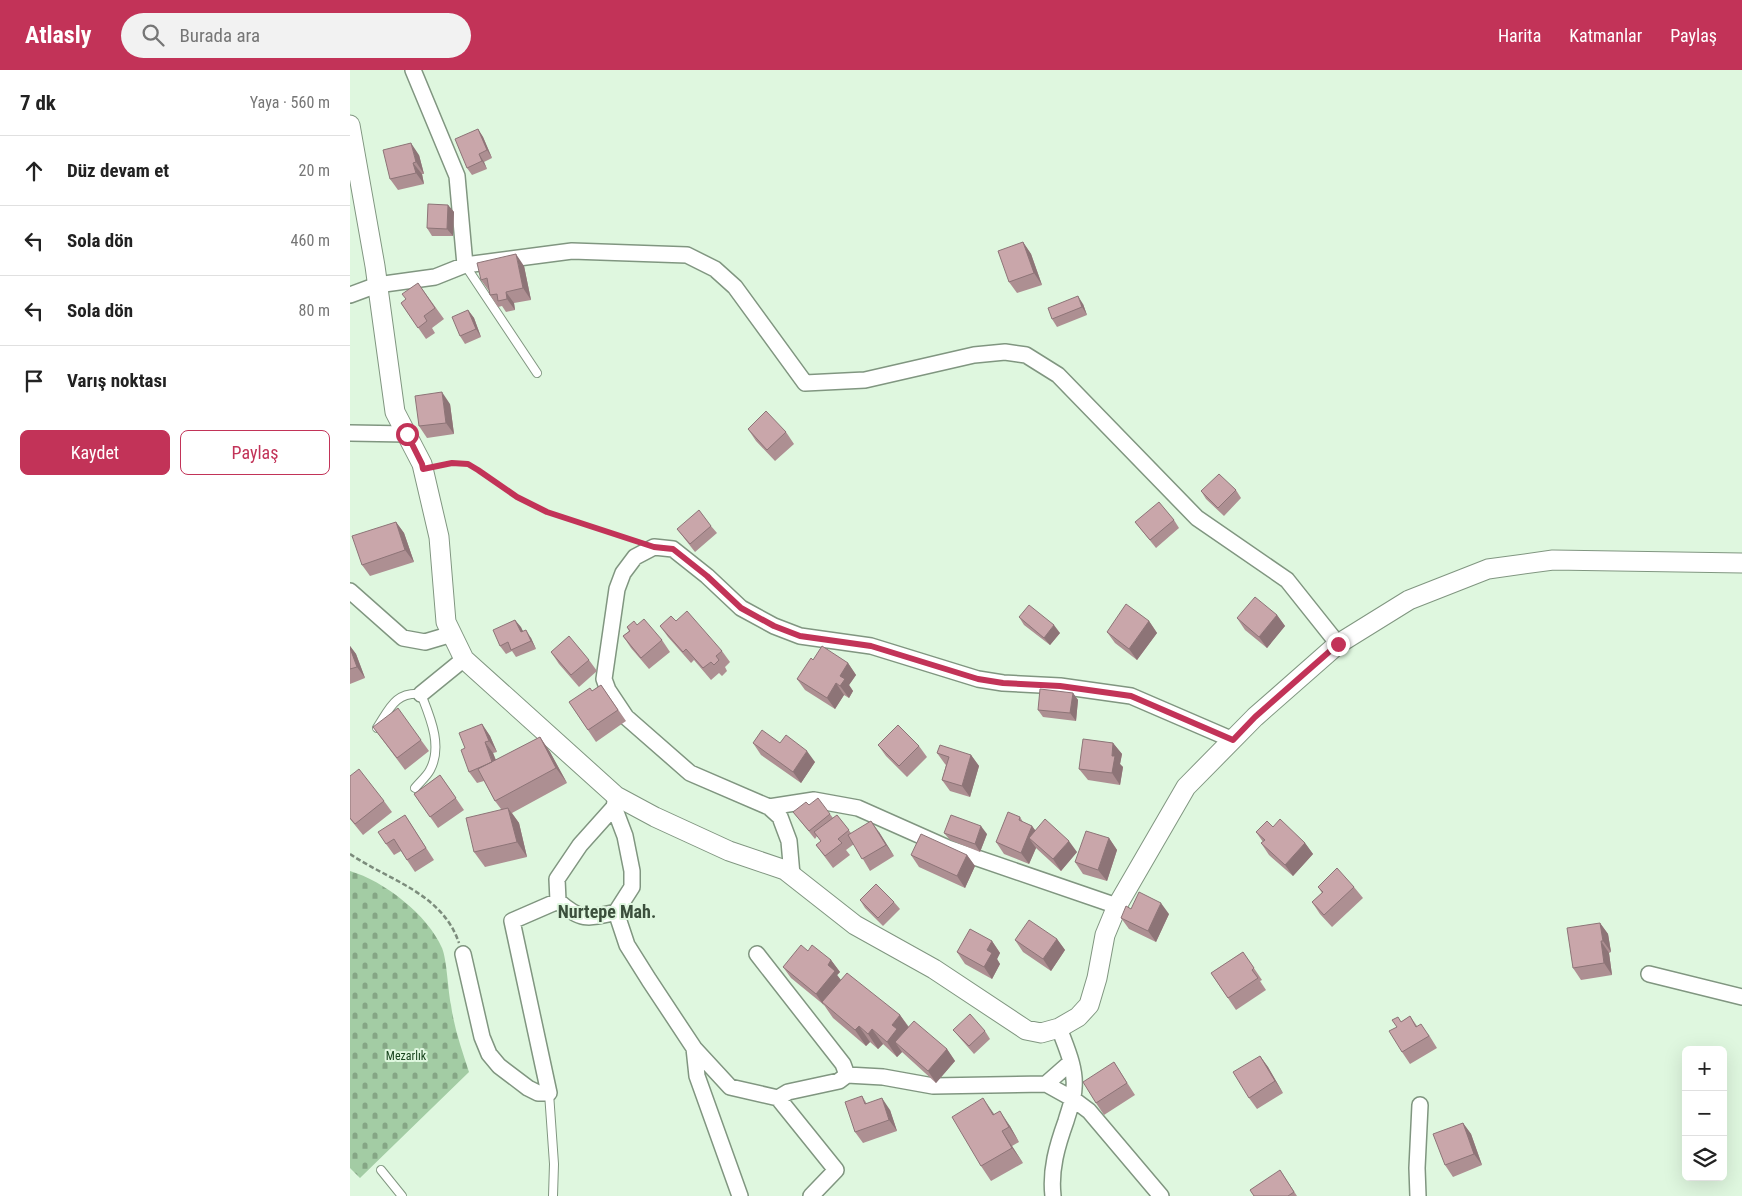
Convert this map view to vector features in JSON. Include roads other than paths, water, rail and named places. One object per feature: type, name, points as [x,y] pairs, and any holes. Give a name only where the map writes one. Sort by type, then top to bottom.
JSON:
[{"type":"street","points":[[414,70],[457,176],[465,265]]},
{"type":"street","points":[[350,125],[377,285],[395,412],[422,464],[439,537],[446,622],[464,659],[615,801],[729,851],[785,870],[855,925],[934,969],[1026,1030],[1040,1033],[1060,1028],[1078,1017],[1089,1005],[1097,978],[1105,935],[1116,906],[1186,787],[1255,717],[1338,644],[1409,600],[1488,569],[1553,560],[1742,563]]},
{"type":"street","points":[[350,295],[377,285],[435,277],[465,265],[572,251],[687,255],[715,269],[736,287],[805,384],[864,380],[974,355],[1005,352],[1026,355],[1058,375],[1197,518],[1287,580],[1338,644]]},
{"type":"street","points":[[350,433],[407,434]]},
{"type":"street","points":[[792,875],[789,841],[780,817],[769,807],[690,773],[626,717],[608,690],[604,679],[617,589],[623,573],[634,557],[654,547],[673,549],[707,576],[741,608],[774,626],[800,636],[871,646],[978,679],[1003,683],[1060,686],[1131,696],[1233,740]]},
{"type":"street","points":[[350,591],[403,638],[425,642],[452,634]]},
{"type":"street","points":[[421,694],[464,659]]},
{"type":"street","points":[[769,807],[814,800],[858,808],[948,848],[1116,906]]},
{"type":"street","points":[[615,801],[632,871],[632,887],[616,912],[590,919],[571,912],[558,901],[557,880],[580,845],[615,801]]},
{"type":"street","points":[[463,954],[482,1037],[489,1054],[499,1066],[528,1088],[538,1093],[549,1093],[512,920],[558,901]]},
{"type":"street","points":[[616,912],[627,945],[694,1048],[730,1087],[778,1098],[836,1170],[811,1196]]},
{"type":"street","points":[[757,954],[843,1064],[847,1075]]},
{"type":"street","points":[[1649,974],[1742,997]]},
{"type":"street","points":[[1053,1196],[1052,1184],[1055,1152],[1073,1099],[1075,1086],[1071,1062],[1060,1028]]},
{"type":"street","points":[[694,1048],[697,1076],[740,1196]]},
{"type":"street","points":[[1046,1084],[1071,1062]]},
{"type":"street","points":[[778,1098],[788,1092],[839,1082],[847,1075],[883,1077],[933,1086],[1046,1084],[1073,1099],[1095,1117],[1161,1196]]},
{"type":"street","points":[[1418,1196],[1417,1168],[1420,1105]]},
{"type":"lane","points":[[465,265],[537,373]]},
{"type":"lane","points":[[377,728],[394,701],[403,695],[421,694],[436,745],[430,771],[415,788]]},
{"type":"lane","points":[[549,1093],[554,1164],[553,1196]]},
{"type":"lane","points":[[380,1170],[402,1196]]},
{"type":"district","name":"Nurtepe Mah.","points":[[607,911]]},
{"type":"park label","name":"Mezarlık","points":[[406,1056]]}]
